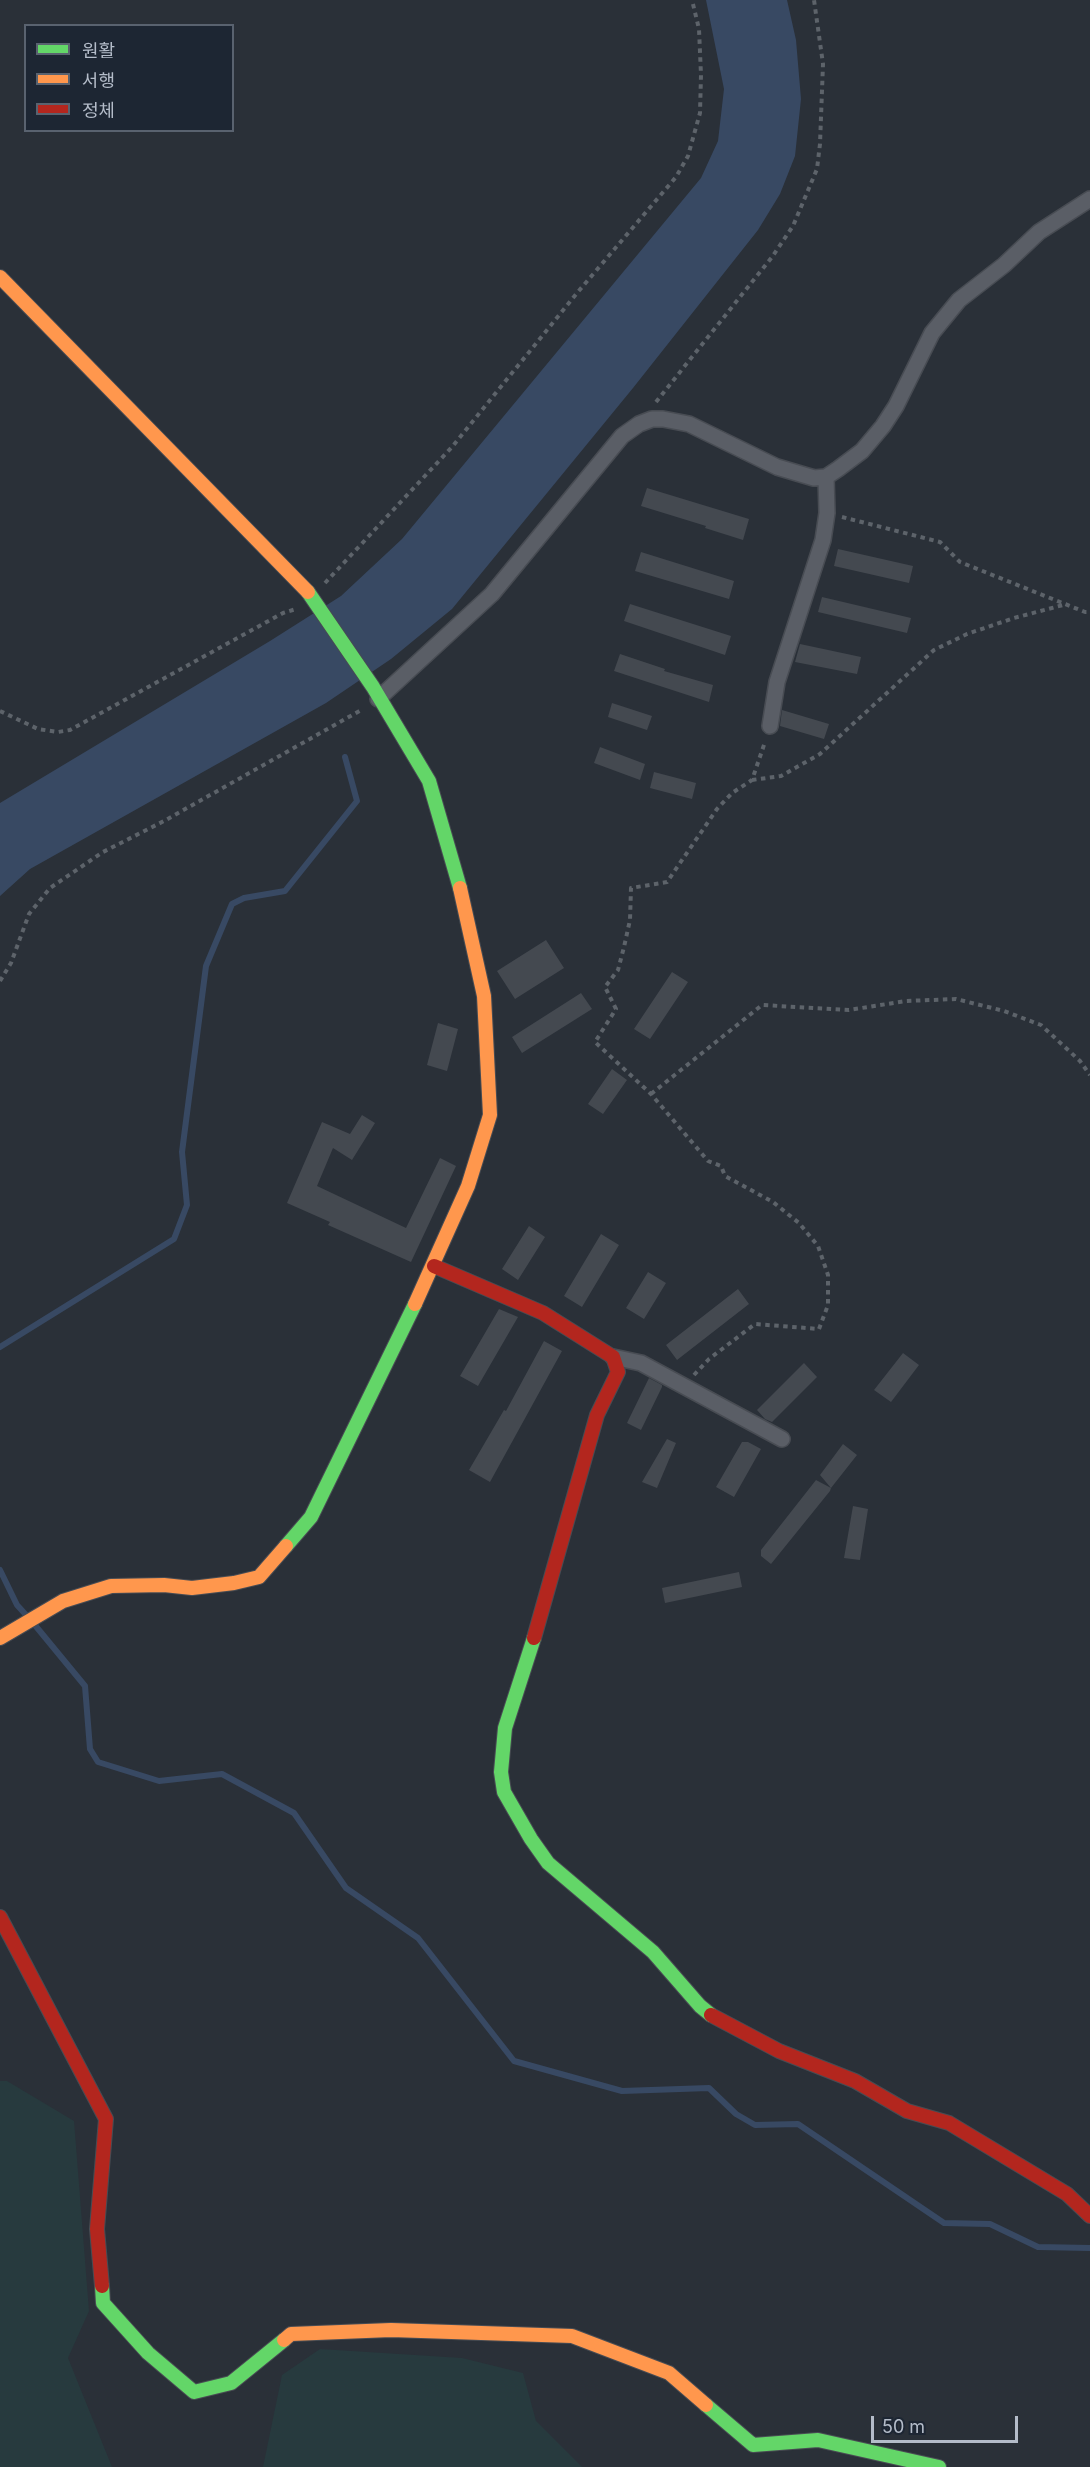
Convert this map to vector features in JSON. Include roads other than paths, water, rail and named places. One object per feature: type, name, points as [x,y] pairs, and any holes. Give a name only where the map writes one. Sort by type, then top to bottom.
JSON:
[{"type":"street","points":[[375,693],[492,594],[622,436],[639,424],[652,419],[678,420],[706,430],[777,467],[814,478],[826,477],[862,450],[883,426],[896,406],[932,333],[958,300],[998,270],[1039,232],[1090,199]]},
{"type":"street","points":[[0,277],[226,510],[272,552],[317,602],[429,781],[460,889],[484,996],[490,1115],[468,1186],[434,1266],[311,1517],[260,1576],[234,1583],[192,1588],[164,1585],[111,1586],[63,1601],[0,1638]]},
{"type":"street","points":[[770,726],[777,682],[823,540],[827,513],[826,477]]},
{"type":"street","points":[[434,1266],[543,1313],[613,1357],[641,1363],[782,1439]]},
{"type":"street","points":[[613,1357],[618,1372],[597,1415],[544,1608],[505,1728],[501,1772],[508,1801],[548,1863],[653,1953],[700,2006],[716,2019],[779,2051],[855,2081],[908,2111],[949,2123],[1066,2193],[1090,2216]]},
{"type":"street","points":[[0,1917],[106,2119],[97,2229],[103,2303],[148,2353],[194,2392],[231,2383],[291,2334],[391,2330],[572,2336],[669,2373],[753,2445],[818,2440],[939,2467]]},
{"type":"water","points":[[706,0],[787,0],[796,40],[801,99],[795,156],[780,194],[758,230],[633,388],[452,609],[391,659],[326,703],[30,869],[0,896],[0,803],[341,596],[402,539],[701,178],[718,141],[724,89]]},
{"type":"waterway","points":[[0,1347],[174,1239],[187,1205],[182,1152],[206,966],[232,904],[244,898],[285,891],[357,801],[345,757]]},
{"type":"waterway","points":[[0,1570],[17,1605],[27,1616]]},
{"type":"waterway","points":[[34,1624],[85,1686],[90,1749],[98,1762],[159,1781],[222,1774],[294,1813],[346,1888],[418,1938],[514,2061],[622,2091],[709,2088],[736,2114],[755,2125],[798,2124],[944,2223],[990,2224],[1038,2247],[1090,2248]]}]
